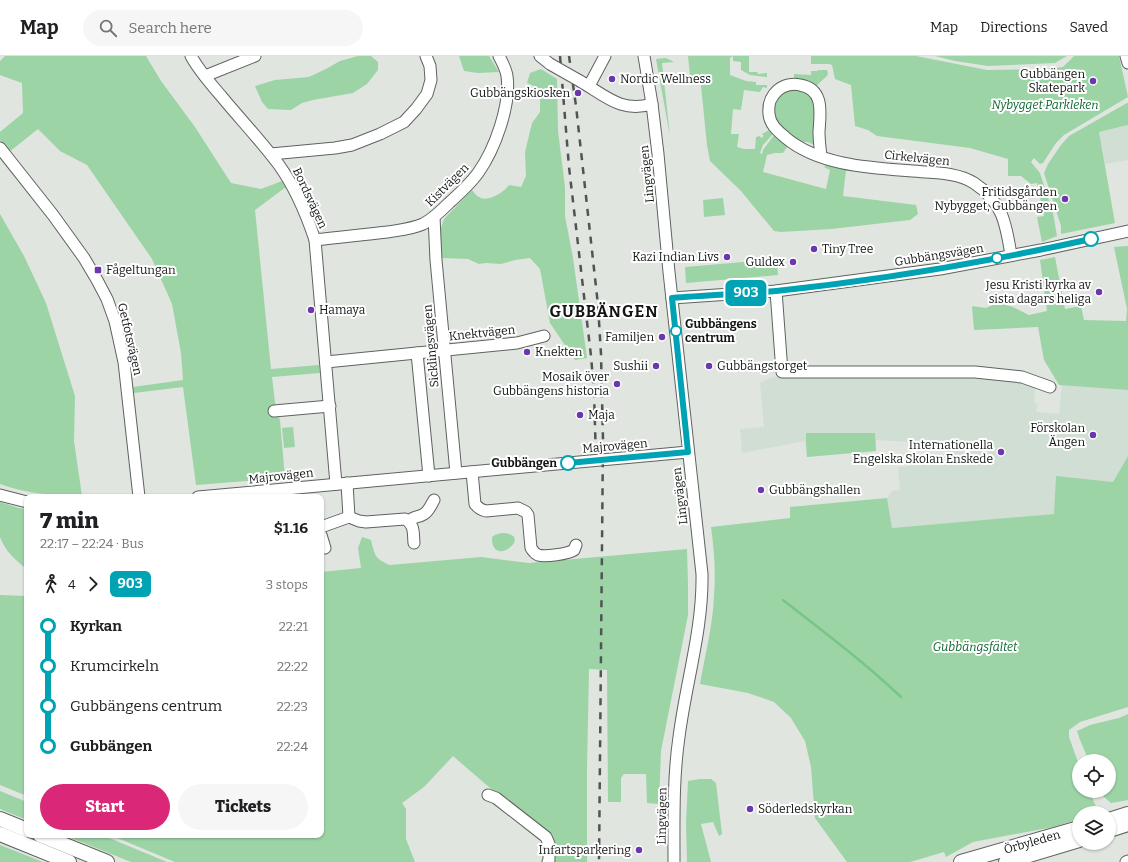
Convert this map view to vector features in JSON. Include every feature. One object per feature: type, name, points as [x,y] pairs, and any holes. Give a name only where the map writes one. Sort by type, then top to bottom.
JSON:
[{"type":"main road","points":[[1116,818],[1128,814]]},
{"type":"main road","points":[[0,819],[24,829]]},
{"type":"main road","points":[[1116,828],[1128,824]]},
{"type":"main road","name":"Örbyleden","points":[[961,862],[1072,830]]},
{"type":"main road","points":[[0,834],[69,862]]},
{"type":"main road","points":[[47,838],[107,862]]},
{"type":"main road","name":"Örbyleden","points":[[1006,862],[1072,842]]},
{"type":"street","name":"Bordsvägen","points":[[191,56],[205,76],[280,167],[290,183],[308,219],[315,240],[330,406],[342,484]]},
{"type":"street","points":[[205,76],[255,56]]},
{"type":"street","points":[[270,154],[352,145],[380,134],[404,122],[427,94],[431,80],[430,66],[426,56]]},
{"type":"street","name":"Kistvägen","points":[[315,240],[410,228],[423,224],[434,217],[465,188],[474,178],[486,159],[498,136],[503,118],[507,75],[499,56]]},
{"type":"street","points":[[540,56],[550,64],[619,104],[633,107],[643,107],[652,104]]},
{"type":"street","points":[[585,84],[605,56]]},
{"type":"street","name":"Lingvägen","points":[[644,56],[652,104],[701,563],[702,590],[697,640],[678,737],[674,808],[674,862]]},
{"type":"street","points":[[1126,56],[1128,63]]},
{"type":"street","name":"Cirkelvägen","points":[[821,156],[819,135],[819,101],[811,89],[805,86],[799,84],[783,86],[770,100],[770,119],[772,125],[796,146],[821,156],[852,165],[952,174],[973,182],[993,199],[1004,219],[1011,256]]},
{"type":"street","name":"Getfotsvägen","points":[[0,148],[84,258],[107,298],[115,321],[124,362],[139,494]]},
{"type":"street","name":"Sicklingsvägen","points":[[434,217],[436,260],[456,473]]},
{"type":"street","name":"Gubbängsvägen","points":[[672,298],[776,291],[940,269],[1011,256],[1128,231]]},
{"type":"street","points":[[776,291],[782,372],[974,372],[1022,377],[1050,387]]},
{"type":"street","name":"Knektvägen","points":[[326,362],[517,344],[544,336]]},
{"type":"street","name":"Sicklingsvägen","points":[[416,353],[429,476]]},
{"type":"street","points":[[274,411],[330,406]]},
{"type":"street","name":"Majrovägen","points":[[239,494],[688,452]]},
{"type":"street","points":[[472,472],[475,504],[481,510],[486,511],[518,508],[526,512],[528,515],[531,548],[533,552],[542,556],[569,553],[574,550],[576,545]]},
{"type":"street","points":[[342,484],[349,517]]},
{"type":"street","points":[[0,494],[24,501]]},
{"type":"street","points":[[409,521],[413,517],[425,514],[434,500]]},
{"type":"street","points":[[324,526],[349,517],[359,522],[405,519],[413,526],[414,543]]},
{"type":"street","points":[[488,795],[496,798],[546,837],[549,844],[548,862]]},
{"type":"shaded area","points":[[1128,125],[1128,160],[1105,164],[1099,132]]},
{"type":"shaded area","name":"Internationella Engelska Skolan Enskede","points":[[801,374],[805,377],[942,378],[944,376],[975,375],[1033,384],[1035,390],[1034,401],[1037,405],[1036,412],[1059,414],[1062,385],[1128,390],[1128,456],[1113,482],[1056,477],[1055,514],[892,528],[887,498],[892,491],[900,490],[898,467],[946,462],[947,444],[876,440],[876,451],[807,457],[805,441],[742,453],[740,429],[764,427],[760,383],[770,378]]},
{"type":"green space","points":[[5,56],[146,56],[161,81],[195,127],[231,183],[261,189],[282,181],[286,187],[255,210],[271,369],[319,365],[320,373],[272,377],[276,411],[280,420],[285,478],[196,485],[183,387],[134,393],[133,387],[183,380],[181,353],[172,304],[152,259],[87,165],[60,151],[38,129],[9,152],[0,140],[0,132],[23,113],[22,83],[0,75],[0,61]]},
{"type":"green space","points":[[358,56],[371,56],[378,62],[378,70],[367,84],[353,93],[302,103],[291,110],[268,109],[262,102],[255,86],[275,80],[309,77],[340,61]]},
{"type":"green space","points":[[459,56],[489,56],[499,72],[478,73],[464,71]]},
{"type":"green space","points":[[688,56],[733,56],[730,58],[730,75],[746,81],[756,82],[756,85],[767,85],[767,88],[763,87],[760,92],[744,90],[741,110],[733,109],[731,134],[739,134],[737,147],[744,149],[755,149],[756,137],[760,136],[761,138],[764,136],[762,134],[769,130],[773,134],[763,145],[760,153],[762,154],[763,150],[774,135],[787,147],[783,153],[767,155],[763,172],[826,189],[830,170],[824,167],[826,165],[846,170],[843,196],[916,205],[918,214],[910,220],[831,229],[781,232],[774,231],[741,191],[710,161],[700,76],[690,76]]},
{"type":"green space","points":[[733,56],[749,56],[749,72],[757,72],[758,74],[767,73],[767,77],[750,75],[741,70],[741,62],[733,61]]},
{"type":"green space","name":"Nybygget Parkleken","points":[[811,56],[916,56],[987,70],[1045,69],[1063,67],[1074,56],[1119,56],[1128,97],[1064,135],[1056,143],[1043,163],[1040,164],[1034,158],[1031,162],[1040,173],[1053,213],[1057,236],[1042,242],[1037,217],[1044,216],[1037,183],[1031,184],[1021,176],[1008,176],[1008,159],[970,148],[877,136],[868,130],[855,126],[851,85],[835,79],[832,65],[811,64]]},
{"type":"green space","points":[[935,56],[1067,56],[1055,63],[988,66],[955,61]]},
{"type":"green space","points":[[666,58],[674,62],[662,63],[670,136],[656,59]]},
{"type":"green space","points":[[541,69],[557,79],[558,131],[565,187],[565,216],[573,258],[587,358],[575,360],[550,323],[540,269],[530,258],[501,264],[479,264],[468,259],[441,258],[441,228],[444,219],[472,190],[476,195],[487,199],[496,196],[509,185],[521,187],[526,176],[525,152],[532,123],[540,112],[540,89],[527,83],[530,73]]},
{"type":"green space","points":[[827,70],[828,73],[827,76],[816,86],[809,81],[794,78],[794,74],[811,75],[811,71]]},
{"type":"green space","points":[[794,88],[808,93],[815,101],[818,147],[808,142],[798,142],[787,133],[774,118],[774,103],[780,93]]},
{"type":"green space","points":[[1127,103],[1128,125],[1099,132],[1115,223],[1061,234],[1061,226],[1044,173],[1048,164],[1069,136]]},
{"type":"green space","points":[[723,198],[725,215],[704,217],[703,200]]},
{"type":"green space","points":[[0,214],[24,256],[46,303],[75,396],[74,441],[82,494],[30,492],[0,484]]},
{"type":"green space","points":[[1128,246],[1128,390],[1059,385],[1044,360],[1038,327],[974,330],[972,306],[986,308],[995,304],[1002,304],[1013,307],[1029,315],[1047,311],[1040,260],[1055,257],[1065,309],[1081,306],[1084,320],[1126,321],[1127,309],[1114,247]]},
{"type":"green space","points":[[777,259],[778,275],[686,283],[685,267]]},
{"type":"green space","points":[[293,427],[295,447],[284,448],[282,428]]},
{"type":"green space","points":[[806,433],[875,433],[876,451],[807,457]]},
{"type":"green space","name":"Gubbängsfältet","points":[[1128,456],[1128,707],[1080,722],[1069,730],[1069,737],[1075,754],[1072,754],[1072,798],[1092,798],[1096,806],[1072,806],[1072,821],[1053,827],[973,842],[946,857],[944,852],[910,862],[847,862],[815,818],[811,767],[805,741],[791,718],[774,702],[748,693],[700,684],[710,629],[715,586],[714,552],[711,527],[790,518],[790,507],[887,498],[892,528],[1054,514],[1056,476],[1113,482]]},
{"type":"green space","points":[[0,502],[24,509],[24,567],[11,555],[0,537]]},
{"type":"green space","points":[[501,533],[511,535],[515,538],[514,543],[510,548],[504,551],[498,551],[494,547],[492,537]]},
{"type":"green space","points":[[362,537],[371,540],[378,559],[390,565],[481,557],[529,563],[687,549],[688,615],[661,751],[659,804],[647,803],[646,774],[624,774],[621,778],[621,802],[608,802],[607,670],[589,669],[587,862],[550,862],[550,840],[453,756],[424,787],[402,803],[406,809],[406,839],[415,862],[175,862],[117,838],[324,838],[324,572],[361,568],[358,548]]},
{"type":"green space","points":[[0,595],[24,596],[24,795],[0,785]]},
{"type":"green space","points":[[1128,714],[1128,800],[1111,803],[1105,798],[1116,798],[1116,754],[1086,754],[1077,731],[1090,725],[1119,718]]},
{"type":"green space","points":[[711,779],[716,783],[722,834],[719,836],[713,822],[701,824],[711,862],[687,862],[686,823],[688,781]]},
{"type":"green space","points":[[0,791],[24,801],[24,819],[0,809]]},
{"type":"green space","points":[[71,838],[109,838],[167,862],[131,862]]},
{"type":"green space","points":[[0,845],[43,862],[0,862]]},
{"type":"waterway","points":[[783,600],[858,659],[901,697]]},
{"type":"railway","points":[[560,56],[569,167],[591,356],[594,392],[596,460]]},
{"type":"railway","points":[[569,56],[598,305],[601,354],[603,440],[599,862]]},
{"type":"bus line","name":"903","points":[[568,463],[688,452],[672,298],[776,291],[894,276],[940,269],[1091,239]]},
{"type":"place","name":"Nordic Wellness","points":[[612,79]]},
{"type":"place","name":"Gubbängen Skatepark","points":[[1093,81]]},
{"type":"place","name":"Gubbängskiosken","points":[[578,93]]},
{"type":"place","name":"Fritidsgården Nybygget, Gubbängen","points":[[1065,199]]},
{"type":"place","name":"Tiny Tree","points":[[814,249]]},
{"type":"place","name":"Kazi Indian Livs","points":[[727,257]]},
{"type":"place","name":"Guldex","points":[[793,262]]},
{"type":"place","name":"Fågeltungan","points":[[98,270]]},
{"type":"place","name":"Jesu Kristi kyrka av sista dagars heliga","points":[[1099,292]]},
{"type":"place","name":"Hamaya","points":[[311,310]]},
{"type":"place","name":"Gubbängens centrum","points":[[676,331]]},
{"type":"place","name":"Familjen","points":[[662,337]]},
{"type":"place","name":"Knekten","points":[[527,352]]},
{"type":"place","name":"Sushii","points":[[656,366]]},
{"type":"place","name":"Gubbängstorget","points":[[709,366]]},
{"type":"place","name":"Mosaik över Gubbängens historia","points":[[617,384]]},
{"type":"place","name":"Maja","points":[[580,415]]},
{"type":"place","name":"Förskolan Ängen","points":[[1093,435]]},
{"type":"place","name":"Internationella Engelska Skolan Enskede","points":[[1001,452]]},
{"type":"place","name":"Gubbängen","points":[[568,463]]},
{"type":"place","name":"Gubbängshallen","points":[[761,490]]},
{"type":"place","name":"Söderledskyrkan","points":[[750,809]]},
{"type":"place","name":"Infartsparkering","points":[[639,850]]},
{"type":"district","name":"GUBBÄNGEN","points":[[604,311]]}]
